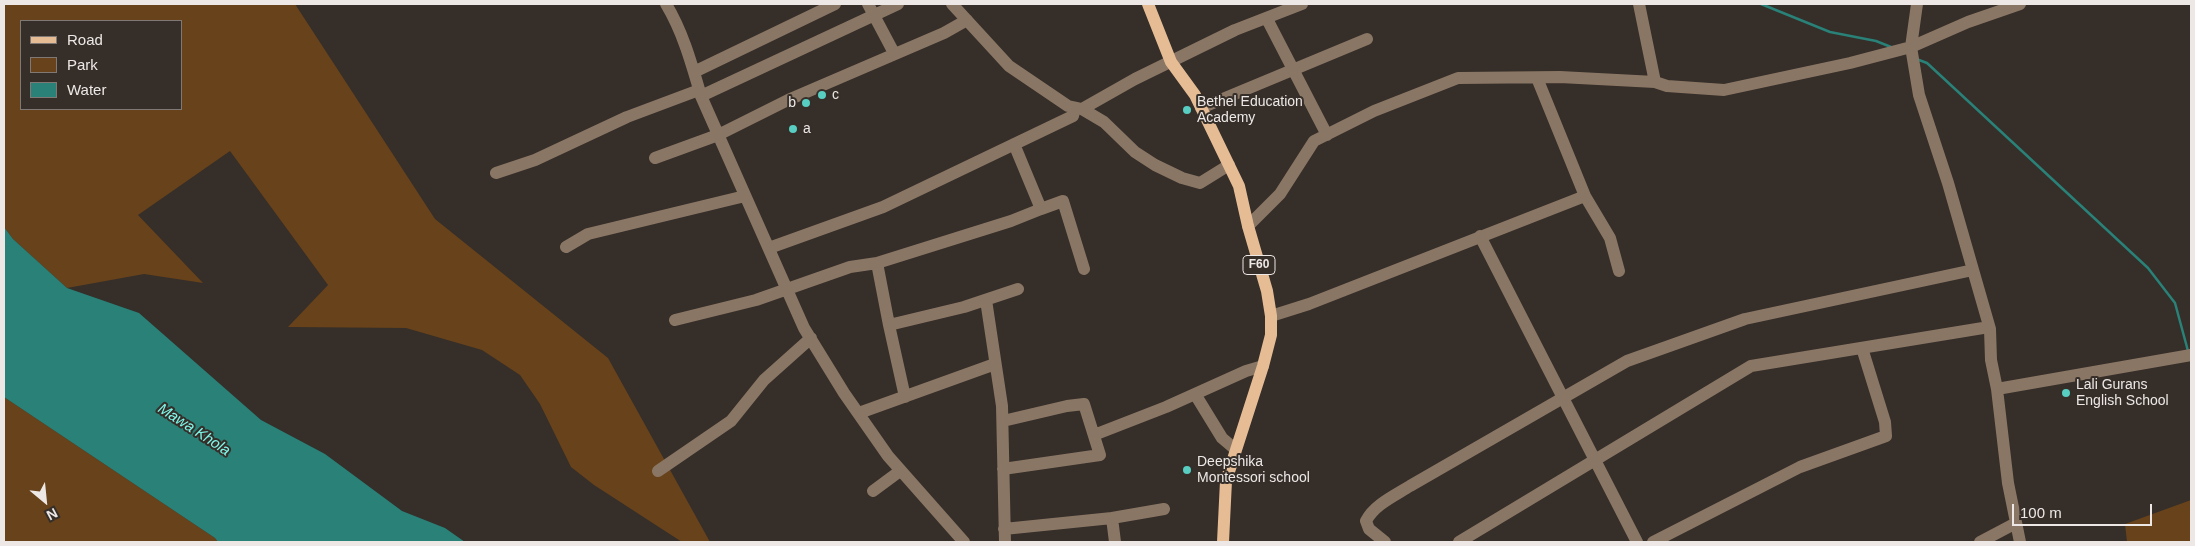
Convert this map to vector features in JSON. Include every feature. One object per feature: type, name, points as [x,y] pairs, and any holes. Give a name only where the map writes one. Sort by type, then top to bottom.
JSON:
[{"type":"main road","name":"F60","points":[[1148,4],[1171,62],[1195,95],[1239,186],[1248,226],[1267,291],[1271,316],[1271,335],[1263,366],[1226,481],[1223,542]]},
{"type":"street","points":[[666,4],[674,17],[700,93],[718,135],[810,338],[858,413],[900,471],[964,542]]},
{"type":"street","points":[[694,72],[834,4]]},
{"type":"street","points":[[496,173],[535,160],[627,118],[700,93],[871,9],[898,4]]},
{"type":"street","points":[[952,4],[1009,66],[1068,106],[1104,122],[1135,152],[1182,178],[1200,183],[1229,166]]},
{"type":"street","points":[[769,248],[883,207],[1073,116],[1078,109],[1235,30],[1302,4]]},
{"type":"street","points":[[1639,4],[1655,82]]},
{"type":"street","points":[[1917,4],[1910,47],[1919,95],[1948,182],[1989,327],[1991,360],[2008,483],[2020,542]]},
{"type":"street","points":[[1248,226],[1280,194],[1314,141],[1374,111],[1458,78],[1537,78],[1655,82],[1667,86],[1724,90],[1850,63],[1910,47],[1968,22],[2020,4]]},
{"type":"street","points":[[871,9],[894,52]]},
{"type":"street","points":[[1267,19],[1327,135]]},
{"type":"street","points":[[655,158],[718,135],[788,100],[894,52],[944,33],[967,20]]},
{"type":"street","points":[[1201,108],[1367,39]]},
{"type":"street","points":[[1537,78],[1585,196],[1610,238],[1619,271]]},
{"type":"street","points":[[1014,144],[1041,209]]},
{"type":"street","points":[[566,247],[588,234],[745,196]]},
{"type":"street","points":[[1271,316],[1309,304],[1585,196]]},
{"type":"street","points":[[675,320],[756,300],[850,267],[877,263],[1011,221],[1063,201],[1084,269]]},
{"type":"street","points":[[1480,236],[1593,460],[1637,542]]},
{"type":"street","points":[[877,263],[905,396]]},
{"type":"street","points":[[1385,542],[1369,529],[1366,521],[1370,513],[1410,486],[1627,362],[1745,319],[1973,270]]},
{"type":"street","points":[[889,325],[986,300],[1018,289]]},
{"type":"street","points":[[986,300],[1002,406],[1005,542]]},
{"type":"street","points":[[1459,542],[1751,366],[1989,327]]},
{"type":"street","points":[[658,471],[731,421],[764,380],[810,338]]},
{"type":"street","points":[[1653,542],[1800,467],[1886,436],[1885,422],[1862,348]]},
{"type":"street","points":[[1996,389],[2191,355]]},
{"type":"street","points":[[858,413],[995,364]]},
{"type":"street","points":[[1094,435],[1246,371],[1263,366]]},
{"type":"street","points":[[1195,394],[1222,438],[1235,449]]},
{"type":"street","points":[[1003,421],[1067,406],[1084,404],[1100,455],[1003,470]]},
{"type":"street","points":[[873,491],[900,471]]},
{"type":"street","points":[[1004,529],[1112,518],[1164,509]]},
{"type":"street","points":[[1112,518],[1115,542]]},
{"type":"street","points":[[1980,542],[2016,523]]},
{"type":"green space","points":[[4,4],[295,4],[435,219],[608,358],[710,542],[682,542],[594,485],[571,467],[540,404],[520,375],[482,350],[406,328],[288,327],[328,285],[230,151],[138,215],[203,283],[144,274],[67,288],[13,239],[4,227]]},
{"type":"green space","points":[[4,397],[215,538],[218,542],[5,542]]},
{"type":"green space","points":[[2191,500],[2191,542],[2127,542],[2125,524]]},
{"type":"water","name":"Mawa Khola","points":[[4,227],[13,239],[67,288],[139,313],[261,420],[325,454],[402,511],[445,528],[465,542],[218,542],[215,538],[4,397]]},
{"type":"waterway","points":[[1761,4],[1830,32],[1876,41],[1891,47]]},
{"type":"waterway","points":[[1919,60],[1927,63],[2148,268],[2175,303],[2188,351]]},
{"type":"place","name":"c","points":[[822,95]]},
{"type":"place","name":"b","points":[[806,103]]},
{"type":"place","name":"Bethel Education Academy","points":[[1187,110]]},
{"type":"place","name":"a","points":[[793,129]]},
{"type":"place","name":"Lali Gurans English School","points":[[2066,393]]},
{"type":"place","name":"Deepshika Montessori school","points":[[1187,470]]}]
